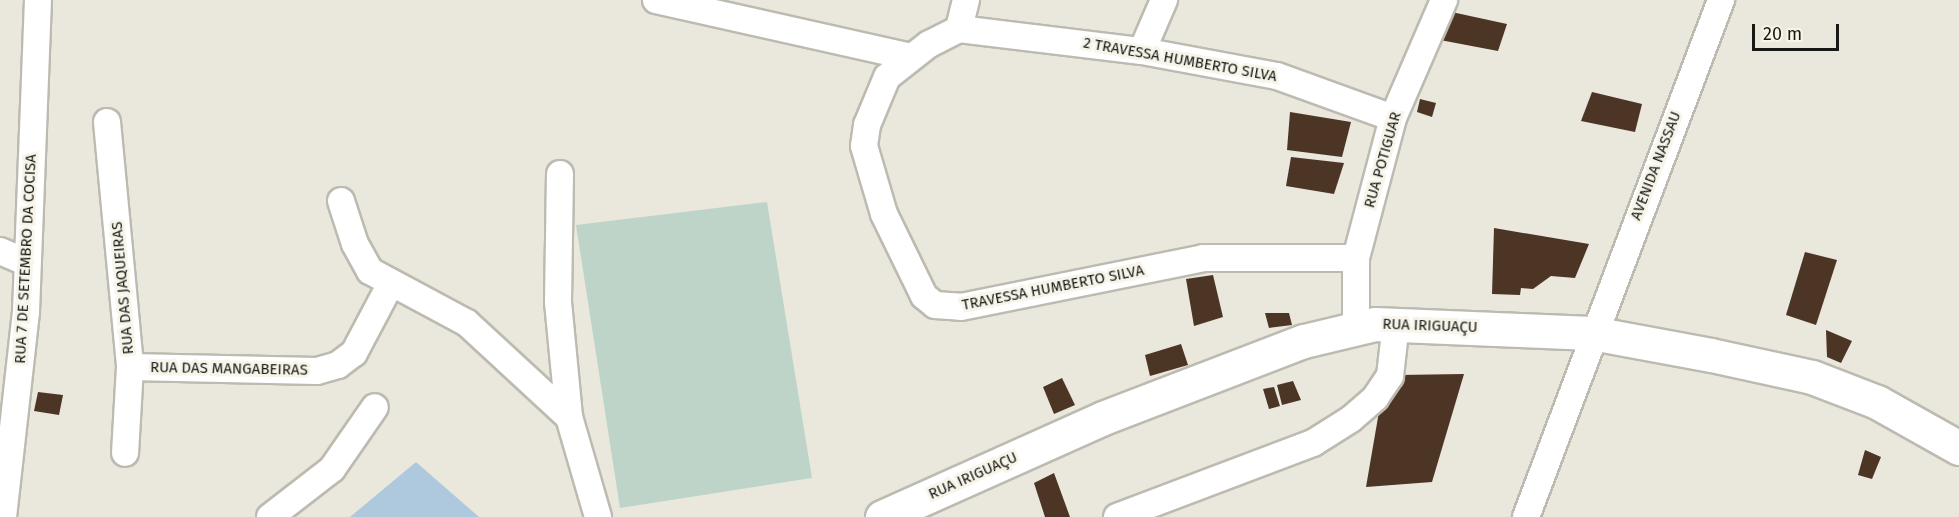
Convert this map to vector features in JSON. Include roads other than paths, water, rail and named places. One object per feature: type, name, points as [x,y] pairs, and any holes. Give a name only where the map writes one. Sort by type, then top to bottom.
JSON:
[{"type":"main road","name":"RUA IRIGUAÇU","points":[[882,517],[1103,418],[1304,341],[1356,327],[1396,323],[1592,333],[1812,377],[1877,402],[1959,448]]},
{"type":"street","name":"RUA 7 DE SETEMBRO DA COCISA","points":[[3,517],[11,350],[28,262],[38,0]]},
{"type":"street","points":[[656,0],[910,57]]},
{"type":"street","points":[[959,28],[966,0]]},
{"type":"street","points":[[1142,51],[1164,0]]},
{"type":"street","name":"RUA POTIGUAR","points":[[1356,327],[1356,258],[1394,118],[1443,0]]},
{"type":"street","name":"AVENIDA NASSAU","points":[[1526,517],[1592,333],[1721,0]]},
{"type":"street","name":"TRAVESSA HUMBERTO SILVA","points":[[959,28],[910,57],[887,77],[867,125],[866,163],[884,214],[924,296],[935,305],[961,307],[1203,258],[1356,258]]},
{"type":"street","name":"2 TRAVESSA HUMBERTO SILVA","points":[[959,28],[1142,51],[1315,86],[1394,118]]},
{"type":"street","name":"RUA DAS JAQUEIRAS","points":[[107,122],[130,367],[125,453]]},
{"type":"street","points":[[560,174],[558,302],[569,417],[598,517]]},
{"type":"street","points":[[341,201],[370,272],[390,285],[466,322],[569,417]]},
{"type":"street","points":[[0,251],[28,262]]},
{"type":"street","name":"RUA DAS MANGABEIRAS","points":[[130,367],[317,371],[338,365],[354,353],[390,285]]},
{"type":"street","points":[[1116,517],[1313,443],[1351,419],[1375,398],[1390,375],[1396,323]]},
{"type":"street","points":[[270,517],[332,469],[375,407]]},
{"type":"water","points":[[416,462],[479,517],[350,517]]}]
